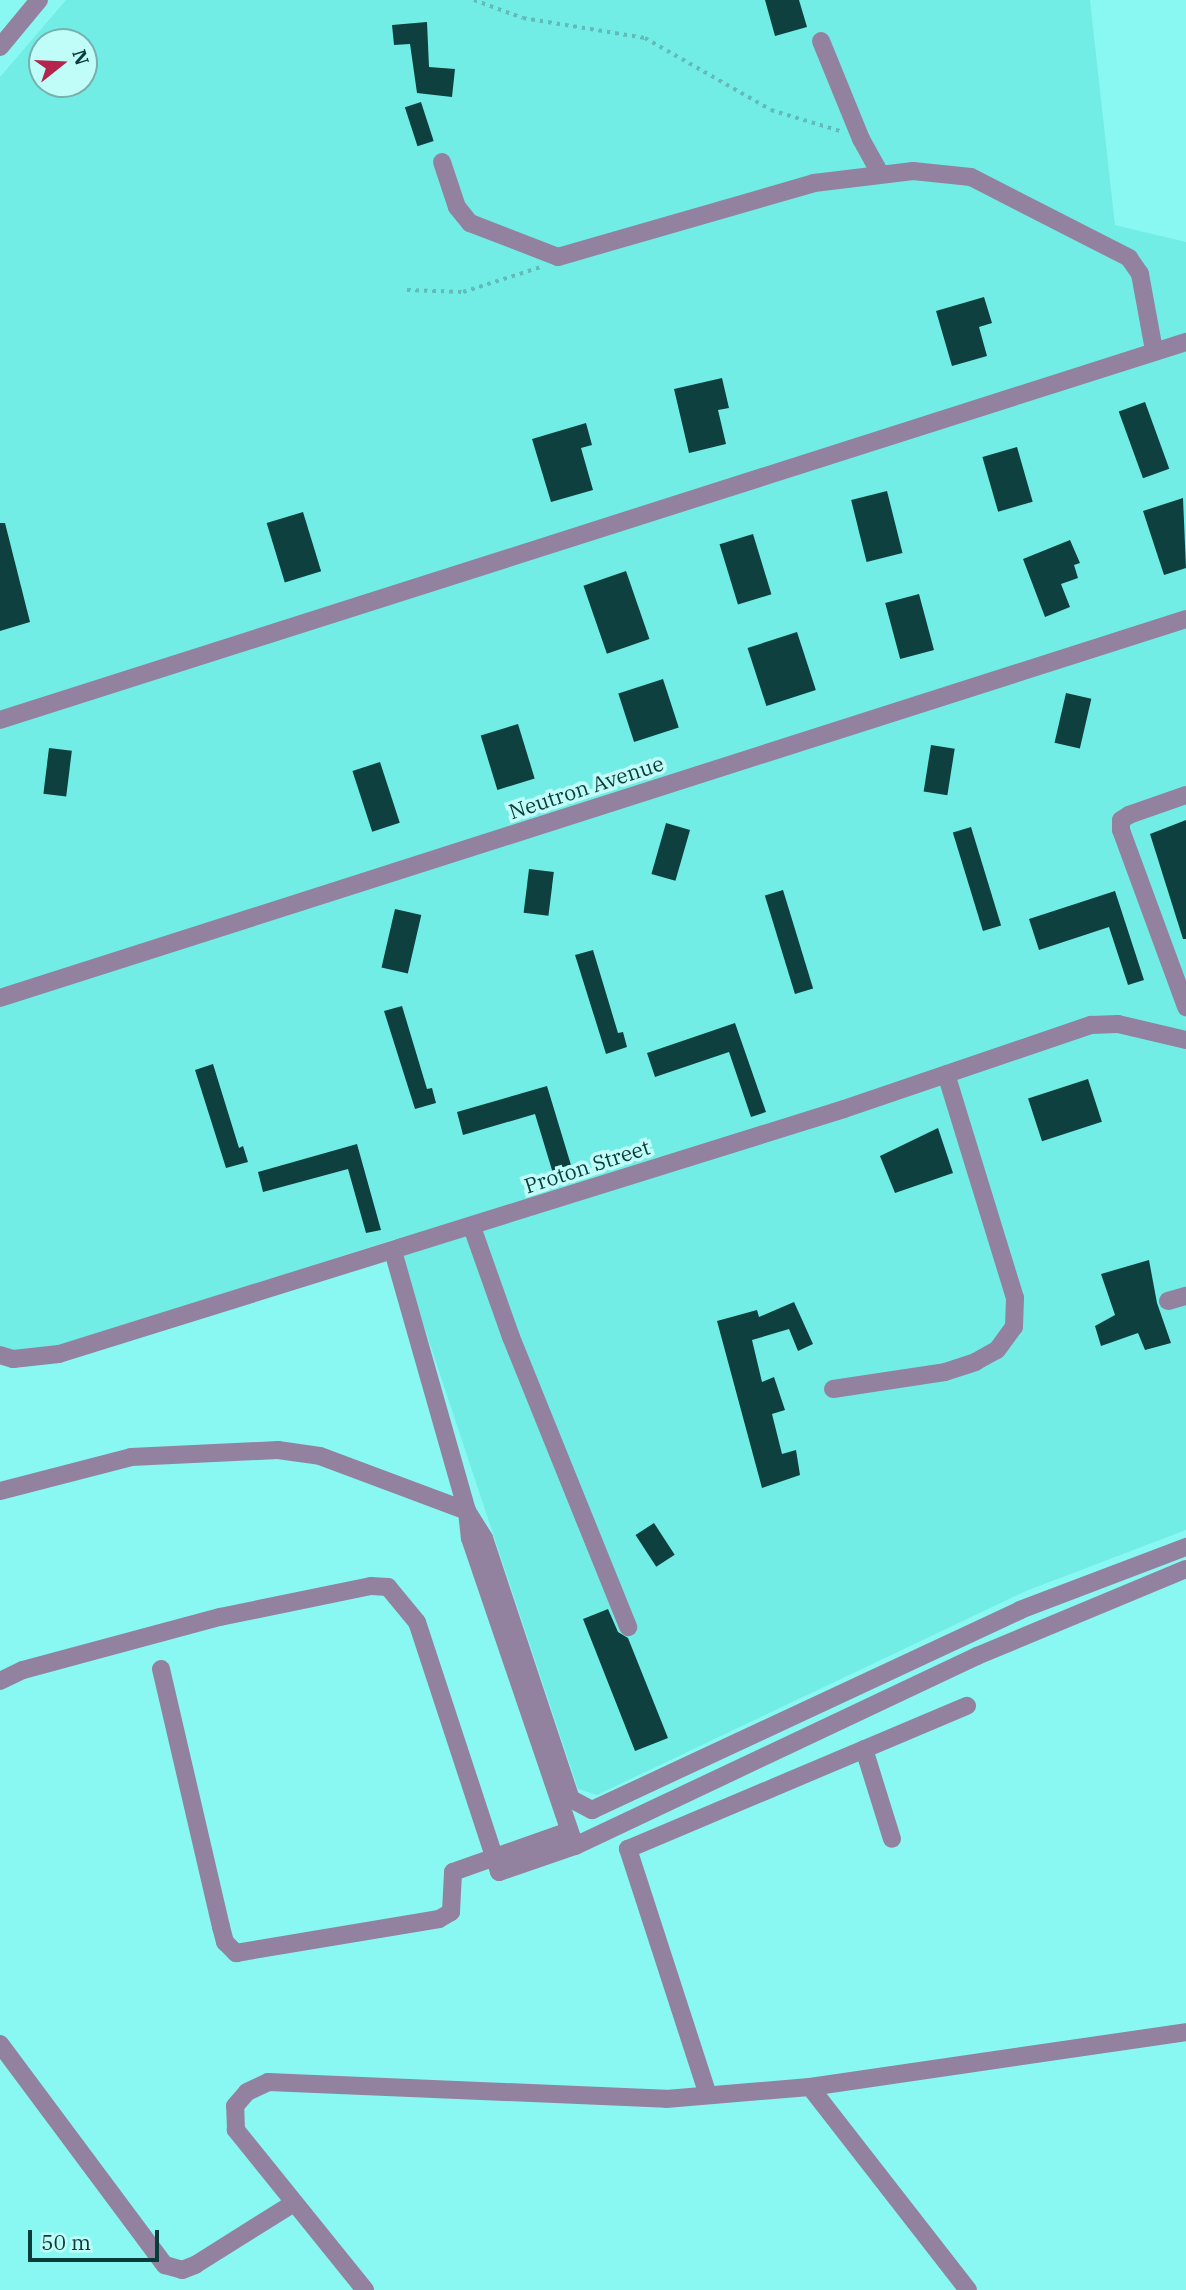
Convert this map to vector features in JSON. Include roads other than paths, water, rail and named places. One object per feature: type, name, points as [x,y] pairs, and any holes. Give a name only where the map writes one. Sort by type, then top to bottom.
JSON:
[{"type":"street","points":[[0,47],[39,0]]},
{"type":"street","points":[[821,41],[861,139],[880,173]]},
{"type":"street","points":[[442,162],[457,207],[470,223],[558,257],[786,190],[880,173],[946,171],[971,177],[1129,258],[1140,274],[1154,350]]},
{"type":"street","points":[[0,720],[1186,342]]},
{"type":"street","name":"Neutron Avenue","points":[[0,998],[1186,619]]},
{"type":"street","points":[[1186,795],[1129,815],[1121,820],[1121,830],[1186,1007]]},
{"type":"street","name":"Proton Street","points":[[0,1355],[13,1359],[59,1354],[472,1227],[1091,1025],[1118,1024],[1186,1040]]},
{"type":"street","points":[[833,1389],[945,1372],[975,1362],[998,1350],[1014,1326],[1015,1297],[946,1074]]},
{"type":"street","points":[[472,1227],[511,1337],[628,1627]]},
{"type":"street","points":[[393,1251],[467,1511],[517,1658],[571,1800],[592,1810],[1020,1610],[1186,1547]]},
{"type":"street","points":[[0,1490],[131,1457],[278,1450],[320,1456],[467,1511]]},
{"type":"street","points":[[161,1669],[221,1927],[225,1942],[236,1953],[439,1919],[451,1912],[453,1872],[496,1865],[572,1838],[977,1656],[1186,1569]]},
{"type":"street","points":[[0,1681],[23,1670],[220,1617],[371,1586],[388,1587],[417,1622],[496,1865]]},
{"type":"street","points":[[517,1658],[572,1838]]},
{"type":"street","points":[[708,2095],[628,1849],[967,1706]]},
{"type":"street","points":[[863,1749],[892,1839]]},
{"type":"street","points":[[365,2290],[236,2130],[235,2106],[247,2092],[268,2082],[594,2099],[708,2095],[810,2087],[1186,2032]]},
{"type":"street","points":[[0,2044],[21,2066],[165,2265],[182,2270],[195,2265],[294,2203]]},
{"type":"street","points":[[810,2087],[968,2290]]}]
